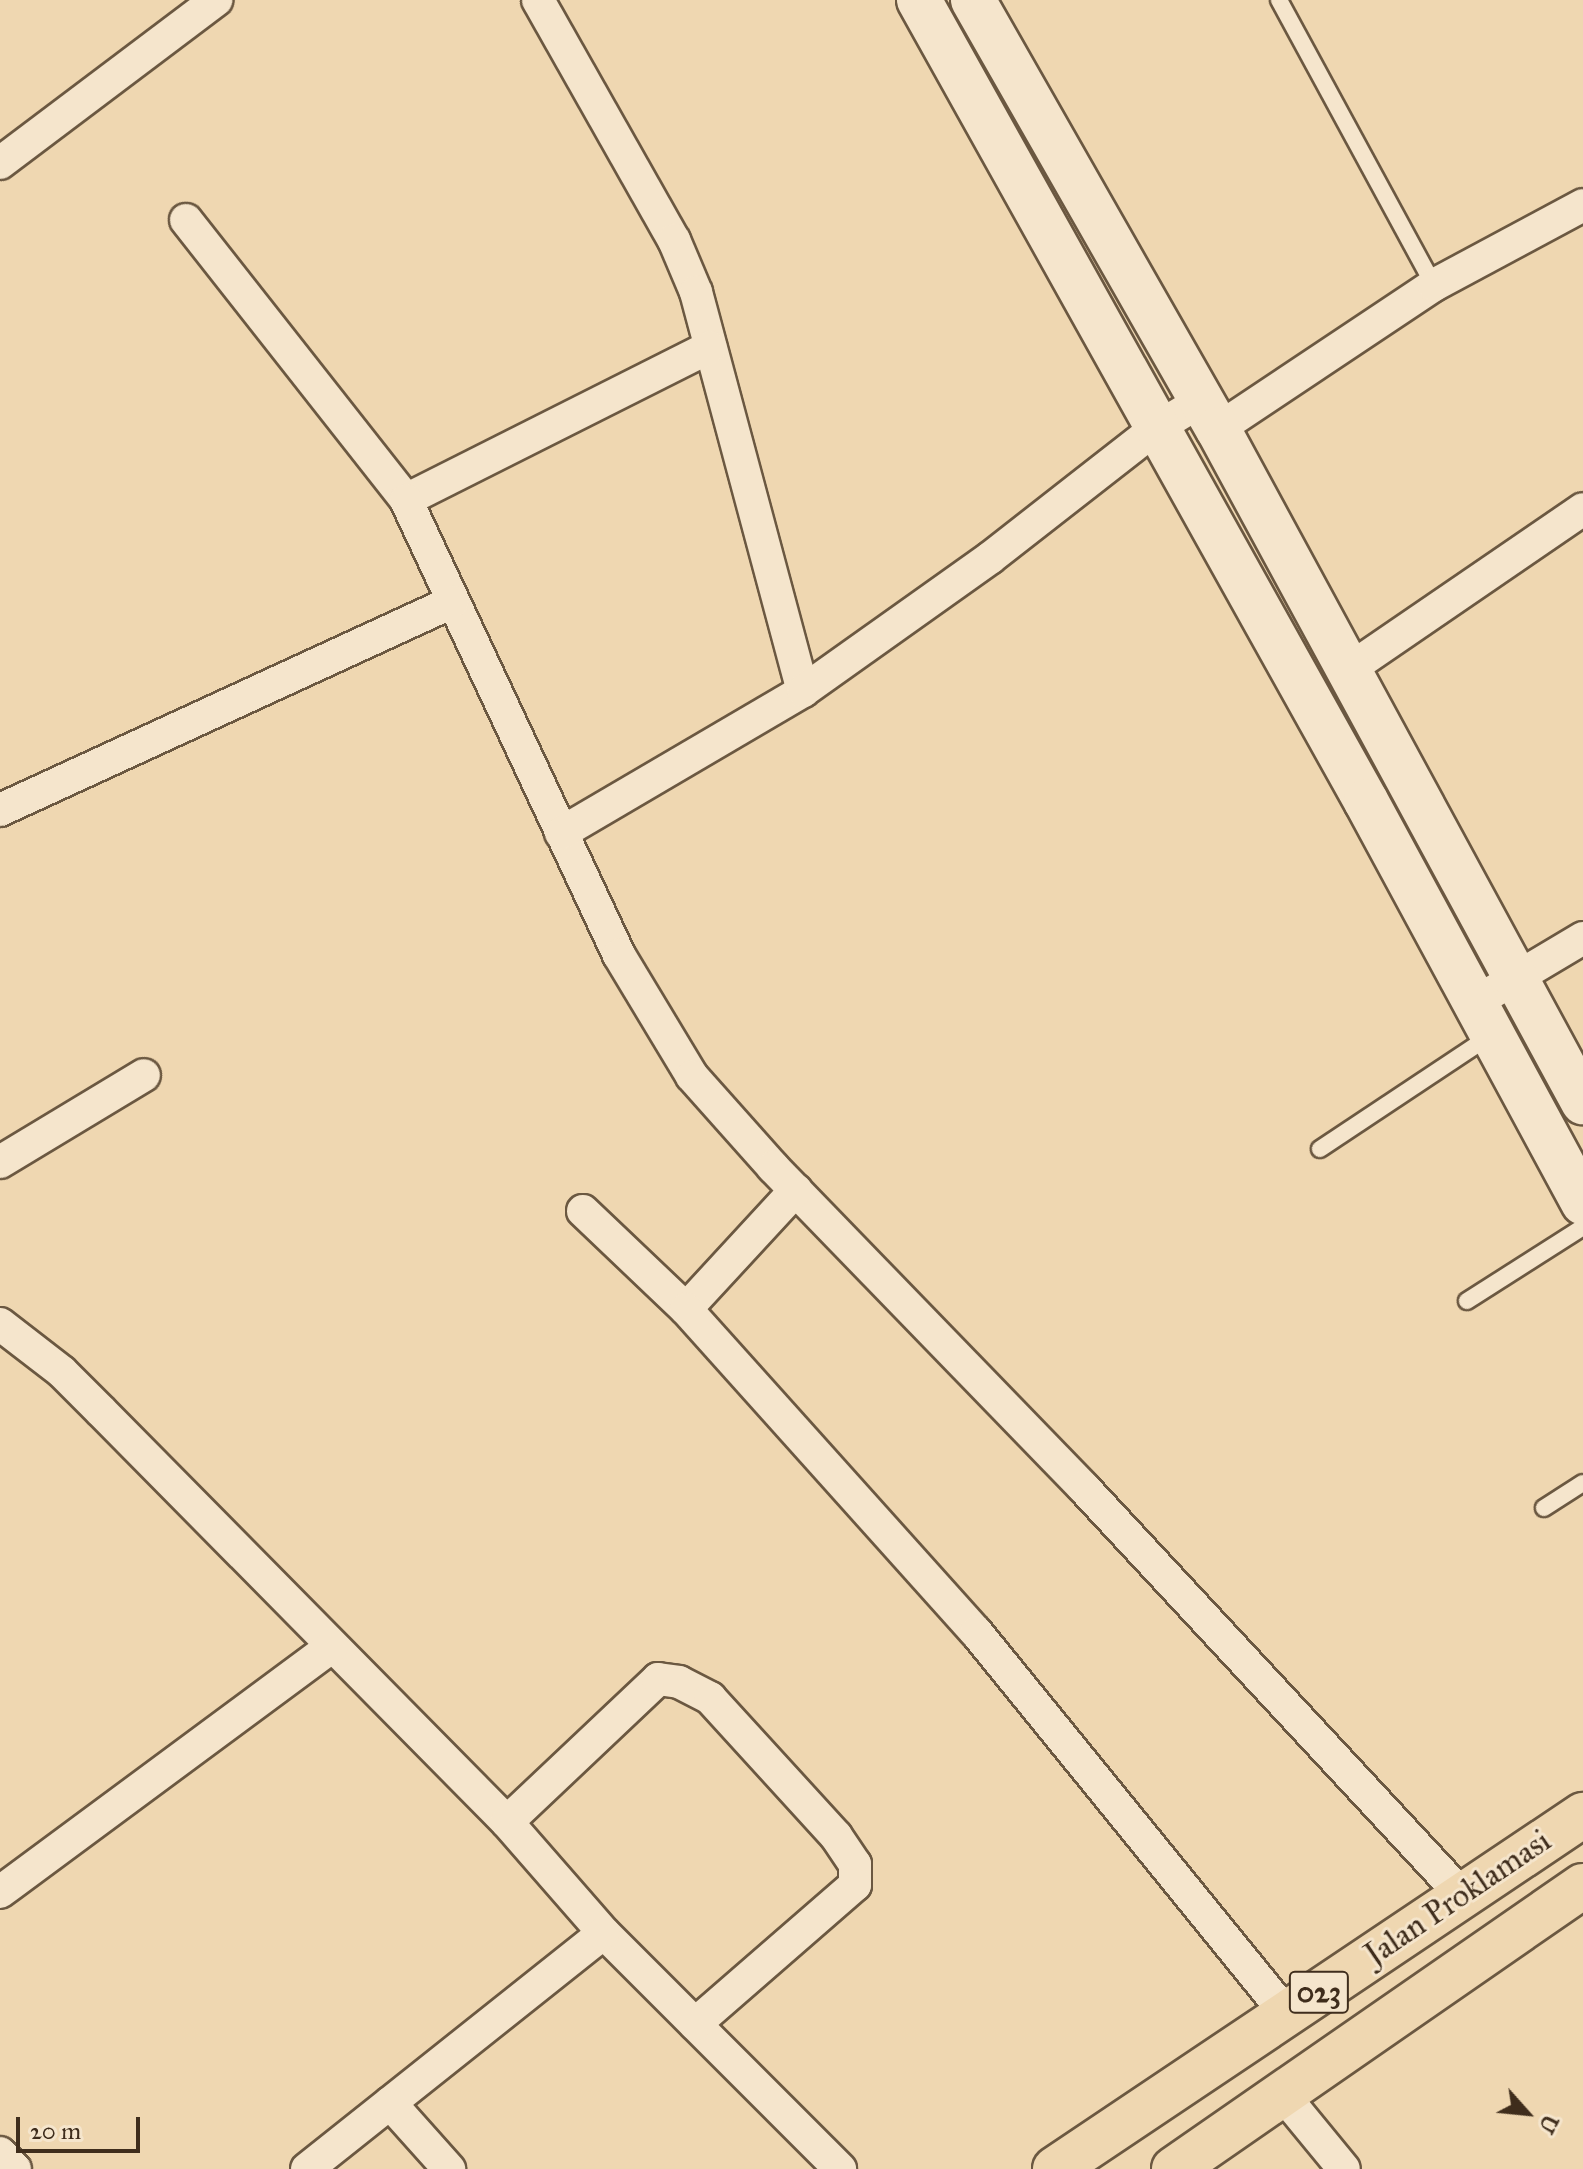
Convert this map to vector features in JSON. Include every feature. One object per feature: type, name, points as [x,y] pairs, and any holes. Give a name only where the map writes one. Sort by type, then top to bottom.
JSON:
[{"type":"highway","name":"Jalan Proklamasi","points":[[1069,2165],[1460,1893],[1583,1815]]},
{"type":"highway","name":"Jalan Proklamasi","points":[[1174,2169],[1284,2096],[1583,1886]]},
{"type":"main road","points":[[919,0],[1583,1203]]},
{"type":"main road","points":[[973,0],[1351,668],[1583,1102]]},
{"type":"street","points":[[0,163],[216,0]]},
{"type":"street","points":[[538,0],[674,240],[696,292],[803,691]]},
{"type":"street","points":[[561,833],[803,691],[990,558],[1155,429],[1210,415],[1434,285],[1583,205]]},
{"type":"street","points":[[186,220],[406,500],[619,955],[692,1076],[796,1190],[1083,1487],[1460,1893]]},
{"type":"street","points":[[406,500],[710,347]]},
{"type":"street","points":[[1351,668],[1583,509]]},
{"type":"street","points":[[0,810],[453,602]]},
{"type":"street","points":[[1483,1019],[1516,979],[1583,938]]},
{"type":"street","points":[[0,1162],[144,1075]]},
{"type":"street","points":[[686,1309],[796,1190]]},
{"type":"street","points":[[583,1211],[686,1309],[976,1632],[1287,2015]]},
{"type":"street","points":[[0,1324],[62,1372],[507,1822],[604,1933],[840,2169]]},
{"type":"street","points":[[0,1892],[332,1646]]},
{"type":"street","points":[[507,1822],[658,1679],[679,1682],[710,1698],[836,1836],[855,1864],[855,1885],[695,2024]]},
{"type":"street","points":[[307,2169],[604,1933]]},
{"type":"street","points":[[1284,2096],[1344,2169]]},
{"type":"street","points":[[390,2103],[449,2169]]},
{"type":"street","points":[[0,2153],[15,2169]]},
{"type":"lane","points":[[1279,0],[1434,285]]},
{"type":"lane","points":[[1320,1149],[1483,1019]]},
{"type":"lane","points":[[1467,1301],[1583,1227]]},
{"type":"lane","points":[[1544,1508],[1583,1483]]}]
